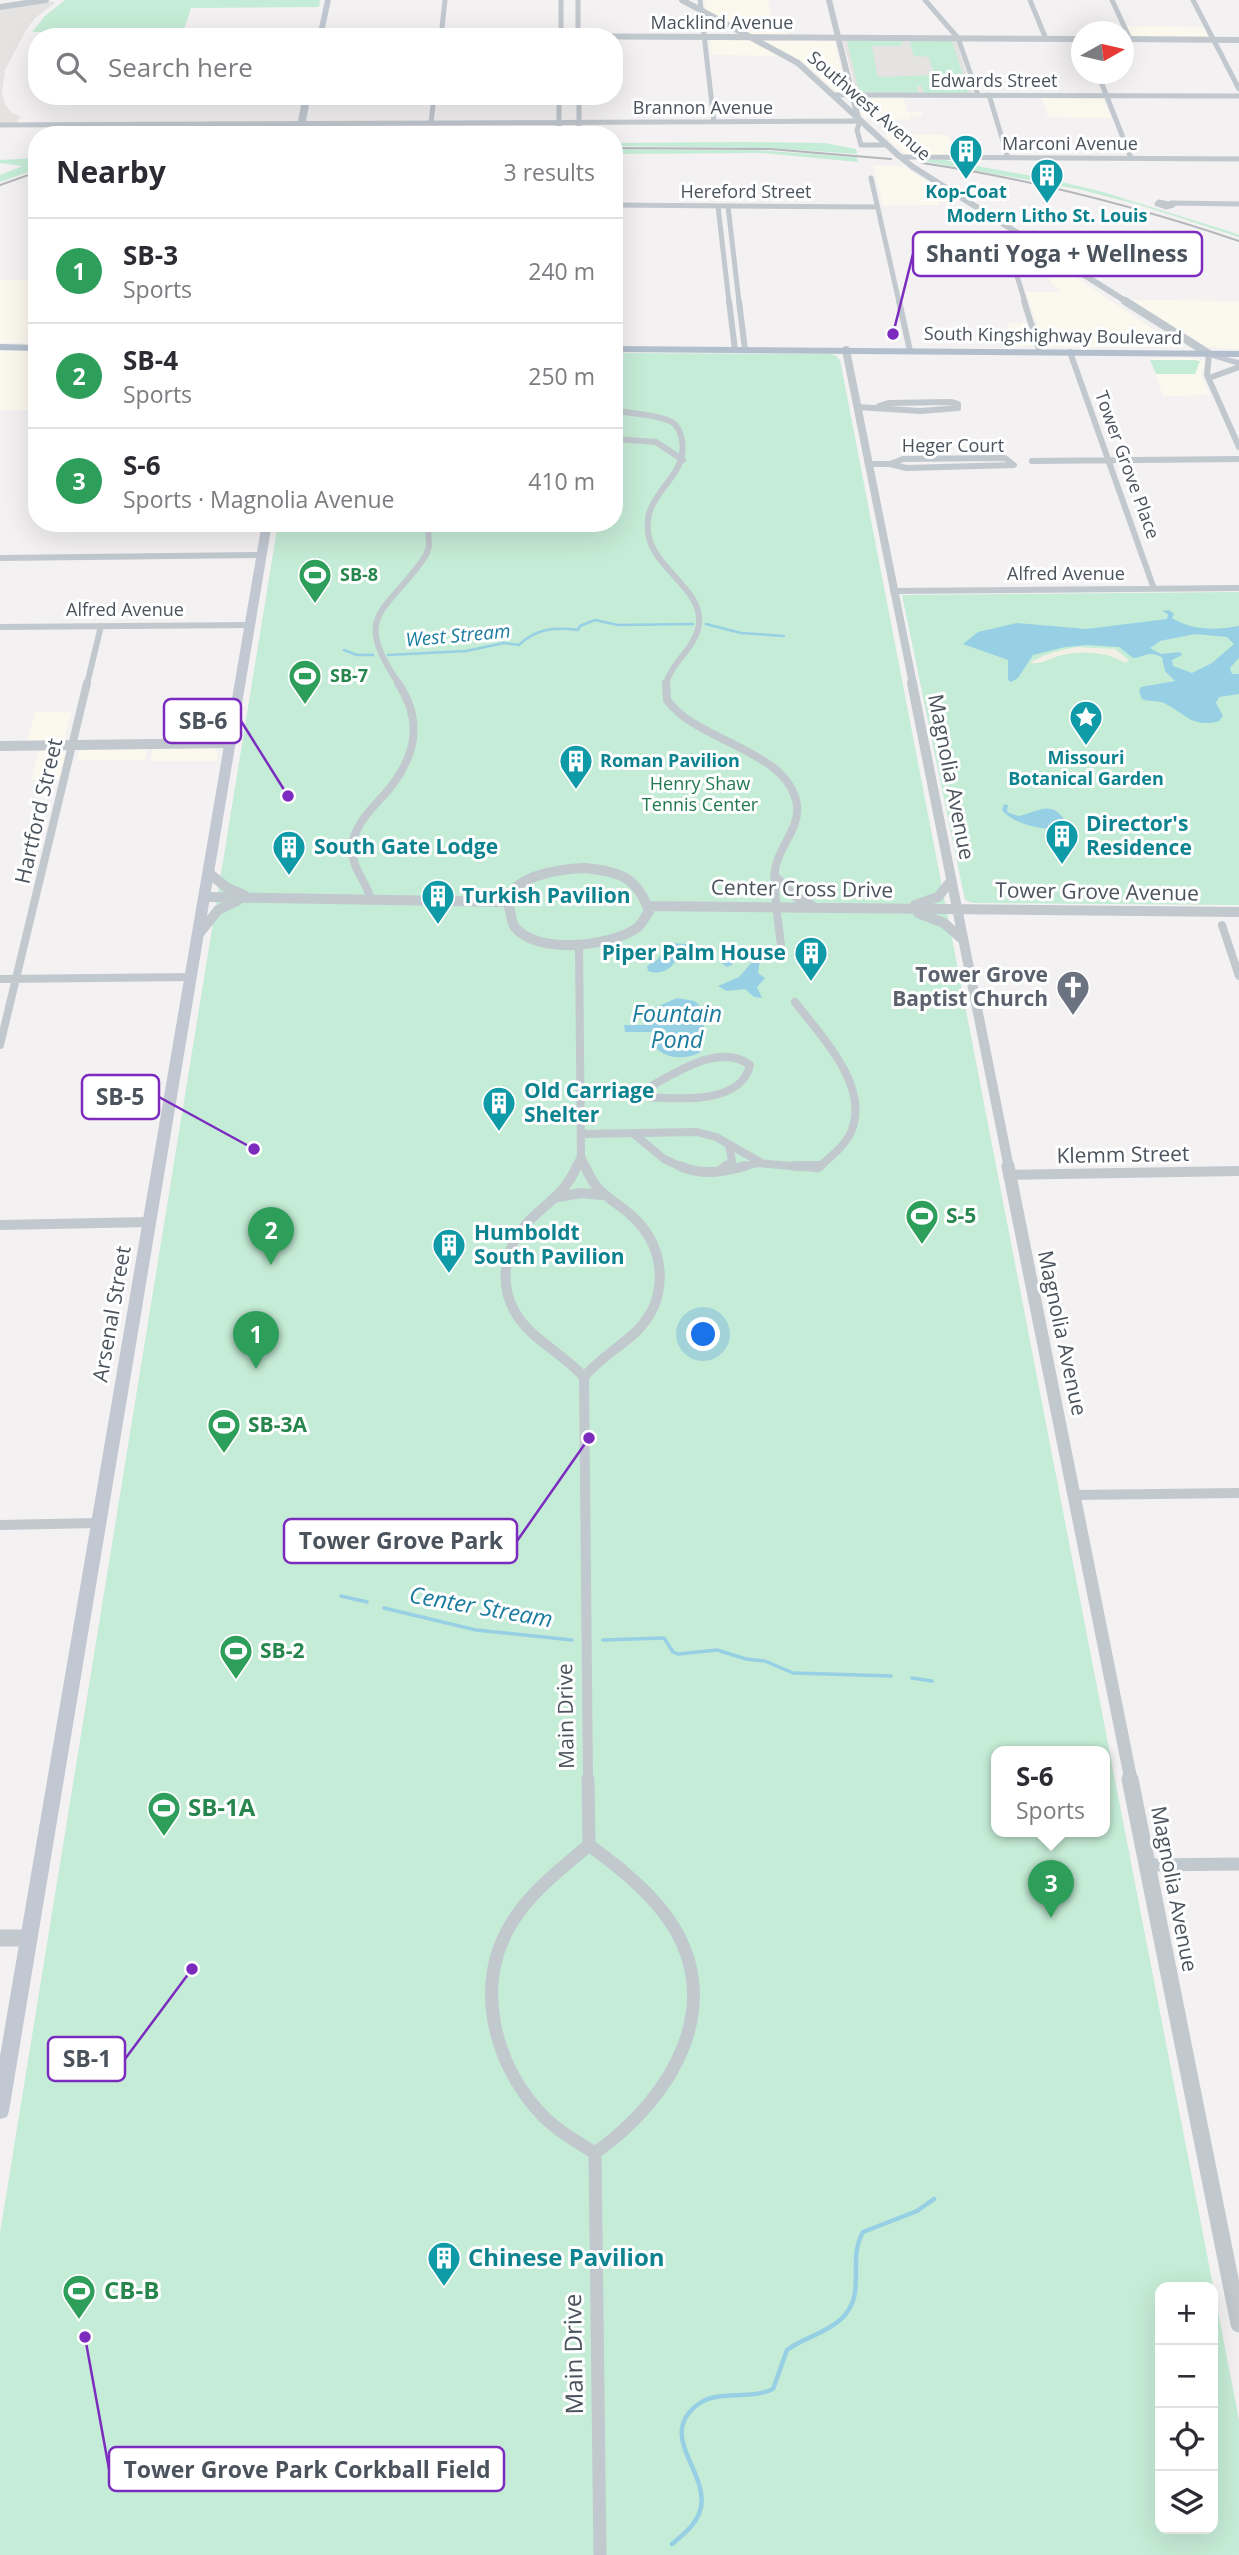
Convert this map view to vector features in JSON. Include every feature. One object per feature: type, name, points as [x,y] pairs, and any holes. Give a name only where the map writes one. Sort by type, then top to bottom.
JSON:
[{"type":"main road","points":[[322,28],[328,0]]},
{"type":"main road","points":[[301,124],[305,105]]},
{"type":"main road","points":[[0,347],[28,348]]},
{"type":"main road","name":"South Kingshighway Boulevard","points":[[623,349],[1239,354]]},
{"type":"main road","points":[[1209,354],[1239,365]]},
{"type":"main road","name":"Arsenal Street","points":[[0,2111],[266,532]]},
{"type":"street","points":[[0,5],[23,0]]},
{"type":"street","points":[[0,5],[46,0]]},
{"type":"street","points":[[442,28],[445,0]]},
{"type":"street","points":[[561,0],[561,28]]},
{"type":"street","points":[[578,0],[578,28]]},
{"type":"street","name":"Southwest Avenue","points":[[682,0],[798,64],[885,145],[913,167],[1209,354]]},
{"type":"street","points":[[700,0],[714,122]]},
{"type":"street","points":[[829,0],[860,121],[857,130],[861,145],[885,145]]},
{"type":"street","points":[[925,0],[958,38],[978,95]]},
{"type":"street","points":[[1030,0],[1046,39]]},
{"type":"street","points":[[1112,0],[1120,21]]},
{"type":"street","points":[[1193,0],[1239,89]]},
{"type":"street","name":"Macklind Avenue","points":[[623,36],[1071,39]]},
{"type":"street","points":[[1134,39],[1239,40]]},
{"type":"street","points":[[1102,84],[1131,158]]},
{"type":"street","name":"Edwards Street","points":[[833,95],[1239,96]]},
{"type":"street","points":[[989,95],[1008,158]]},
{"type":"street","points":[[431,123],[433,105]]},
{"type":"street","points":[[559,105],[559,123]]},
{"type":"street","points":[[579,105],[579,123]]},
{"type":"street","name":"Brannon Avenue","points":[[0,125],[860,121]]},
{"type":"street","name":"Marconi Avenue","points":[[899,156],[1239,159]]},
{"type":"street","points":[[871,178],[910,351]]},
{"type":"street","points":[[1171,203],[1237,203]]},
{"type":"street","points":[[1214,203],[1239,210]]},
{"type":"street","name":"Hereford Street","points":[[623,205],[877,207]]},
{"type":"street","points":[[718,206],[725,269],[740,350]]},
{"type":"street","points":[[728,206],[736,269],[740,350]]},
{"type":"street","points":[[1017,232],[1004,237],[1040,352]]},
{"type":"street","points":[[725,269],[736,269]]},
{"type":"street","name":"Magnolia Avenue","points":[[846,350],[1008,1175],[1239,2324]]},
{"type":"street","name":"Tower Grove Place","points":[[1070,352],[1154,589]]},
{"type":"street","points":[[1209,354],[1206,372],[1239,447]]},
{"type":"street","points":[[1209,378],[1239,365]]},
{"type":"street","points":[[857,407],[888,403],[958,404],[958,408],[890,410],[879,406]]},
{"type":"street","points":[[623,412],[657,418],[675,425],[682,440],[683,460],[678,473],[653,504],[647,523],[653,551],[687,595],[699,617],[697,631],[666,682],[665,694],[676,710],[693,726],[769,764],[788,781],[795,796],[797,813],[793,832],[778,858],[775,877],[782,956]]},
{"type":"street","points":[[623,440],[656,442],[683,460]]},
{"type":"street","name":"Heger Court","points":[[868,464],[890,464],[906,468],[1014,465],[1006,458],[903,459],[890,464]]},
{"type":"street","points":[[1032,461],[1239,458]]},
{"type":"street","points":[[371,900],[352,857],[353,841],[364,820],[399,776],[409,757],[415,726],[413,706],[377,651],[374,630],[382,609],[426,555],[427,532]]},
{"type":"street","points":[[0,558],[262,555]]},
{"type":"street","name":"Alfred Avenue","points":[[893,592],[1239,589]]},
{"type":"street","name":"Alfred Avenue","points":[[0,627],[251,625]]},
{"type":"street","name":"Hartford Street","points":[[0,1045],[101,626]]},
{"type":"street","points":[[0,746],[230,743]]},
{"type":"street","points":[[584,868],[607,872],[631,881],[643,893],[648,906],[642,922],[629,933],[606,943],[579,946],[545,942],[524,932],[510,915],[509,902],[517,888],[533,878],[554,871],[584,868]]},
{"type":"street","points":[[210,874],[229,889],[258,898]]},
{"type":"street","points":[[775,877],[801,901],[819,908]]},
{"type":"street","points":[[894,909],[934,900],[943,894],[950,882]]},
{"type":"street","points":[[205,897],[509,902]]},
{"type":"street","points":[[199,934],[222,907],[258,898]]},
{"type":"street","name":"Center Cross Drive","points":[[648,906],[956,910]]},
{"type":"street","points":[[894,909],[932,917],[949,926],[961,938]]},
{"type":"street","name":"Tower Grove Avenue","points":[[956,910],[1239,912]]},
{"type":"street","points":[[1222,925],[1239,976]]},
{"type":"street","points":[[579,946],[581,1156],[573,1177],[558,1197],[539,1212],[515,1238],[508,1252],[503,1279],[510,1304],[527,1329],[578,1369],[584,1377],[636,1332],[650,1315],[662,1286],[662,1270],[653,1243],[633,1217],[601,1195],[581,1156]]},
{"type":"street","points":[[0,979],[192,977]]},
{"type":"street","points":[[634,1134],[664,1159],[680,1168],[700,1173],[764,1163],[818,1168],[850,1133],[855,1110],[835,1052],[795,1002]]},
{"type":"street","points":[[580,1096],[703,1099],[740,1082],[749,1072],[750,1065],[746,1060],[736,1057],[707,1060],[681,1069],[631,1096]]},
{"type":"street","points":[[581,1134],[697,1132],[716,1137],[764,1163]]},
{"type":"street","points":[[716,1172],[732,1161],[729,1145]]},
{"type":"street","name":"Klemm Street","points":[[1008,1175],[1239,1171]]},
{"type":"street","points":[[558,1197],[581,1193],[601,1195]]},
{"type":"street","points":[[0,1225],[150,1222]]},
{"type":"street","name":"Main Drive","points":[[584,1377],[589,1845]]},
{"type":"street","points":[[1074,1495],[1239,1494]]},
{"type":"street","points":[[0,1525],[100,1523]]},
{"type":"street","points":[[589,1845],[642,1885],[664,1913],[684,1946],[694,1989],[692,2021],[683,2050],[667,2083],[645,2112],[618,2139],[594,2153],[577,2145],[537,2108],[510,2073],[496,2036],[490,2000],[491,1969],[503,1937],[548,1880],[589,1845]]},
{"type":"street","points":[[1148,1865],[1239,1864]]},
{"type":"street","points":[[0,1938],[29,1938]]},
{"type":"street","name":"Main Drive","points":[[594,2153],[600,2555]]},
{"type":"shaded area","points":[[704,0],[768,0],[771,14],[788,35],[750,34],[706,10]]},
{"type":"shaded area","points":[[51,1],[55,3],[35,18],[26,30],[5,70],[2,93],[5,104],[11,112],[21,117],[16,123],[0,124],[0,9]]},
{"type":"shaded area","points":[[1134,26],[1203,27],[1208,37],[1134,37]]},
{"type":"shaded area","points":[[746,39],[778,56],[711,55],[710,40]]},
{"type":"shaded area","points":[[761,40],[835,41],[846,93],[836,92],[804,63]]},
{"type":"shaded area","points":[[843,40],[956,40],[973,93],[857,93]]},
{"type":"shaded area","points":[[857,97],[903,97],[907,112],[922,112],[922,115],[910,116],[911,120],[865,118],[860,113]]},
{"type":"shaded area","points":[[1041,97],[1103,98],[1111,118],[1048,117]]},
{"type":"shaded area","points":[[883,134],[948,135],[954,156],[906,155]]},
{"type":"shaded area","points":[[873,165],[903,166],[959,202],[939,202],[939,205],[883,205]]},
{"type":"shaded area","points":[[1014,236],[1055,263],[1017,264],[1009,237]]},
{"type":"shaded area","points":[[1046,268],[1062,268],[1180,347],[1045,347],[1026,292],[1060,292],[1050,281]]},
{"type":"shaded area","points":[[0,280],[28,280],[28,343],[0,343]]},
{"type":"shaded area","points":[[1131,300],[1239,301],[1239,349],[1207,347]]},
{"type":"shaded area","points":[[1007,323],[1028,323],[1033,346],[1013,347]]},
{"type":"shaded area","points":[[0,351],[28,351],[28,410],[0,410]]},
{"type":"shaded area","points":[[1150,358],[1190,358],[1205,361],[1201,374],[1210,395],[1163,396]]},
{"type":"shaded area","points":[[35,712],[72,712],[64,739],[27,741]]},
{"type":"shaded area","points":[[211,748],[218,752],[217,761],[150,761],[153,749]]},
{"type":"shaded area","points":[[147,749],[145,760],[77,760],[79,752],[83,750]]},
{"type":"shaded area","points":[[39,750],[66,752],[59,780],[31,780]]},
{"type":"green space","points":[[65,0],[320,0],[319,7],[191,8],[184,28],[35,28]]},
{"type":"green space","points":[[847,40],[904,40],[900,46],[872,46],[877,76],[883,77],[934,75],[929,57],[914,56],[909,41],[913,46],[910,40],[952,41],[969,93],[924,93],[921,85],[917,86],[918,93],[859,92]]},
{"type":"green space","points":[[623,143],[824,143],[856,149],[857,154],[767,148],[623,146]]},
{"type":"green space","points":[[623,149],[754,150],[857,157],[858,162],[761,153],[623,154]]},
{"type":"green space","points":[[28,158],[28,172],[0,182],[0,175],[23,166],[0,163],[0,160]]},
{"type":"green space","points":[[917,160],[944,160],[1049,179],[1103,192],[1231,232],[1239,237],[1140,205],[1078,189]]},
{"type":"green space","name":"Henry Shaw Tennis Center","points":[[623,353],[835,355],[840,360],[1108,1746],[991,1746],[991,1837],[1110,1837],[1110,1754],[1212,2282],[1155,2282],[1155,2534],[1218,2534],[1218,2312],[1239,2420],[1239,2555],[0,2555],[0,2233],[277,532],[623,532]]},
{"type":"green space","points":[[1150,360],[1200,361],[1195,374],[1156,374]]},
{"type":"green space","name":"Missouri Botanical Garden","points":[[1239,592],[1239,905],[973,903],[965,900],[902,595]]},
{"type":"sand","points":[[1077,647],[1115,649],[1129,660],[1125,663],[1103,654],[1079,653],[1030,663],[1040,657]]},
{"type":"water","points":[[1169,610],[1174,614],[1172,618],[1196,627],[1213,629],[1239,626],[1239,658],[1230,668],[1232,674],[1239,674],[1239,694],[1219,697],[1216,703],[1223,716],[1219,721],[1195,721],[1164,703],[1142,699],[1139,691],[1141,687],[1175,681],[1165,671],[1162,657],[1157,655],[1133,658],[1119,647],[1065,647],[1033,655],[1018,678],[1011,682],[1008,680],[1008,660],[963,644],[978,632],[1017,623],[1086,629],[1167,619],[1168,614],[1162,611]],"holes":[[[1195,634],[1227,637],[1234,644],[1212,663],[1192,673],[1173,666],[1172,660],[1182,655],[1180,652],[1161,654],[1150,648],[1160,641]]]},
{"type":"water","points":[[1004,804],[1008,805],[1007,812],[1018,816],[1050,809],[1056,811],[1067,824],[1043,828],[1023,823],[1014,820],[1002,810]]},
{"type":"water","points":[[671,943],[687,944],[698,950],[690,954],[673,949],[671,952],[675,962],[670,968],[659,972],[648,971],[647,966],[657,960]]},
{"type":"water","points":[[749,946],[760,960],[758,973],[765,978],[757,987],[762,998],[754,997],[745,989],[727,991],[718,986],[739,977],[752,962],[741,956],[727,967],[721,963],[722,958]]},
{"type":"water","name":"Fountain Pond","points":[[677,998],[695,1001],[704,1010],[704,1032],[701,1032],[704,1033],[703,1048],[699,1053],[687,1057],[670,1056],[655,1047],[653,1032],[625,1032],[624,1025],[653,1025],[654,1008]]},
{"type":"waterway","name":"West Stream","points":[[388,655],[466,651],[504,643],[519,645],[539,632],[554,629],[578,630],[580,626],[595,620],[618,625],[693,624]]},
{"type":"waterway","name":"West Stream","points":[[706,624],[741,633],[784,636]]},
{"type":"waterway","name":"West Stream","points":[[344,650],[357,655],[373,655]]},
{"type":"waterway","name":"Center Stream","points":[[341,1596],[367,1602]]},
{"type":"waterway","name":"Center Stream","points":[[384,1608],[476,1630],[572,1640]]},
{"type":"waterway","name":"Center Stream","points":[[603,1640],[664,1638],[673,1652],[678,1654],[717,1650],[746,1659],[765,1661],[793,1673],[891,1676]]},
{"type":"waterway","name":"Center Stream","points":[[912,1678],[932,1681]]},
{"type":"waterway","points":[[672,2544],[694,2523],[701,2507],[701,2493],[682,2440],[682,2427],[687,2415],[708,2399],[755,2394],[773,2389],[787,2350],[834,2325],[849,2310],[856,2289],[856,2255],[863,2232],[917,2211],[934,2199]]},
{"type":"railway","points":[[623,148],[770,149],[891,159]]},
{"type":"railway","points":[[922,163],[1082,195],[1239,241]]},
{"type":"railway","points":[[0,185],[28,175]]},
{"type":"place","name":"Kop-Coat","points":[[966,181]]},
{"type":"place","name":"Modern Litho St. Louis","points":[[1047,205]]},
{"type":"place","name":"Shanti Yoga + Wellness","points":[[893,334]]},
{"type":"place","name":"SB-8","points":[[315,605]]},
{"type":"place","name":"SB-7","points":[[305,706]]},
{"type":"place","name":"Missouri Botanical Garden","points":[[1086,747]]},
{"type":"place","name":"Roman Pavilion","points":[[576,791]]},
{"type":"place","name":"SB-6","points":[[288,796]]},
{"type":"place","name":"Director's Residence","points":[[1062,866]]},
{"type":"place","name":"South Gate Lodge","points":[[289,877]]},
{"type":"place","name":"Turkish Pavilion","points":[[438,926]]},
{"type":"place","name":"Piper Palm House","points":[[811,983]]},
{"type":"place","name":"Tower Grove Baptist Church","points":[[1073,1017]]},
{"type":"place","name":"Old Carriage Shelter","points":[[499,1133]]},
{"type":"place","name":"SB-5","points":[[254,1149]]},
{"type":"place","name":"S-5","points":[[922,1246]]},
{"type":"place","name":"SB-4","points":[[271,1265]]},
{"type":"place","name":"Humboldt South Pavilion","points":[[449,1275]]},
{"type":"place","name":"SB-3","points":[[256,1369]]},
{"type":"place","name":"Tower Grove Park","points":[[589,1438]]},
{"type":"place","name":"SB-3A","points":[[224,1455]]},
{"type":"place","name":"SB-2","points":[[236,1681]]},
{"type":"place","name":"SB-1A","points":[[164,1838]]},
{"type":"place","name":"S-6","points":[[1051,1918]]},
{"type":"place","name":"SB-1","points":[[192,1969]]},
{"type":"place","name":"Chinese Pavilion","points":[[444,2288]]},
{"type":"place","name":"CB-B","points":[[79,2321]]},
{"type":"place","name":"Tower Grove Park Corkball Field","points":[[85,2337]]}]
